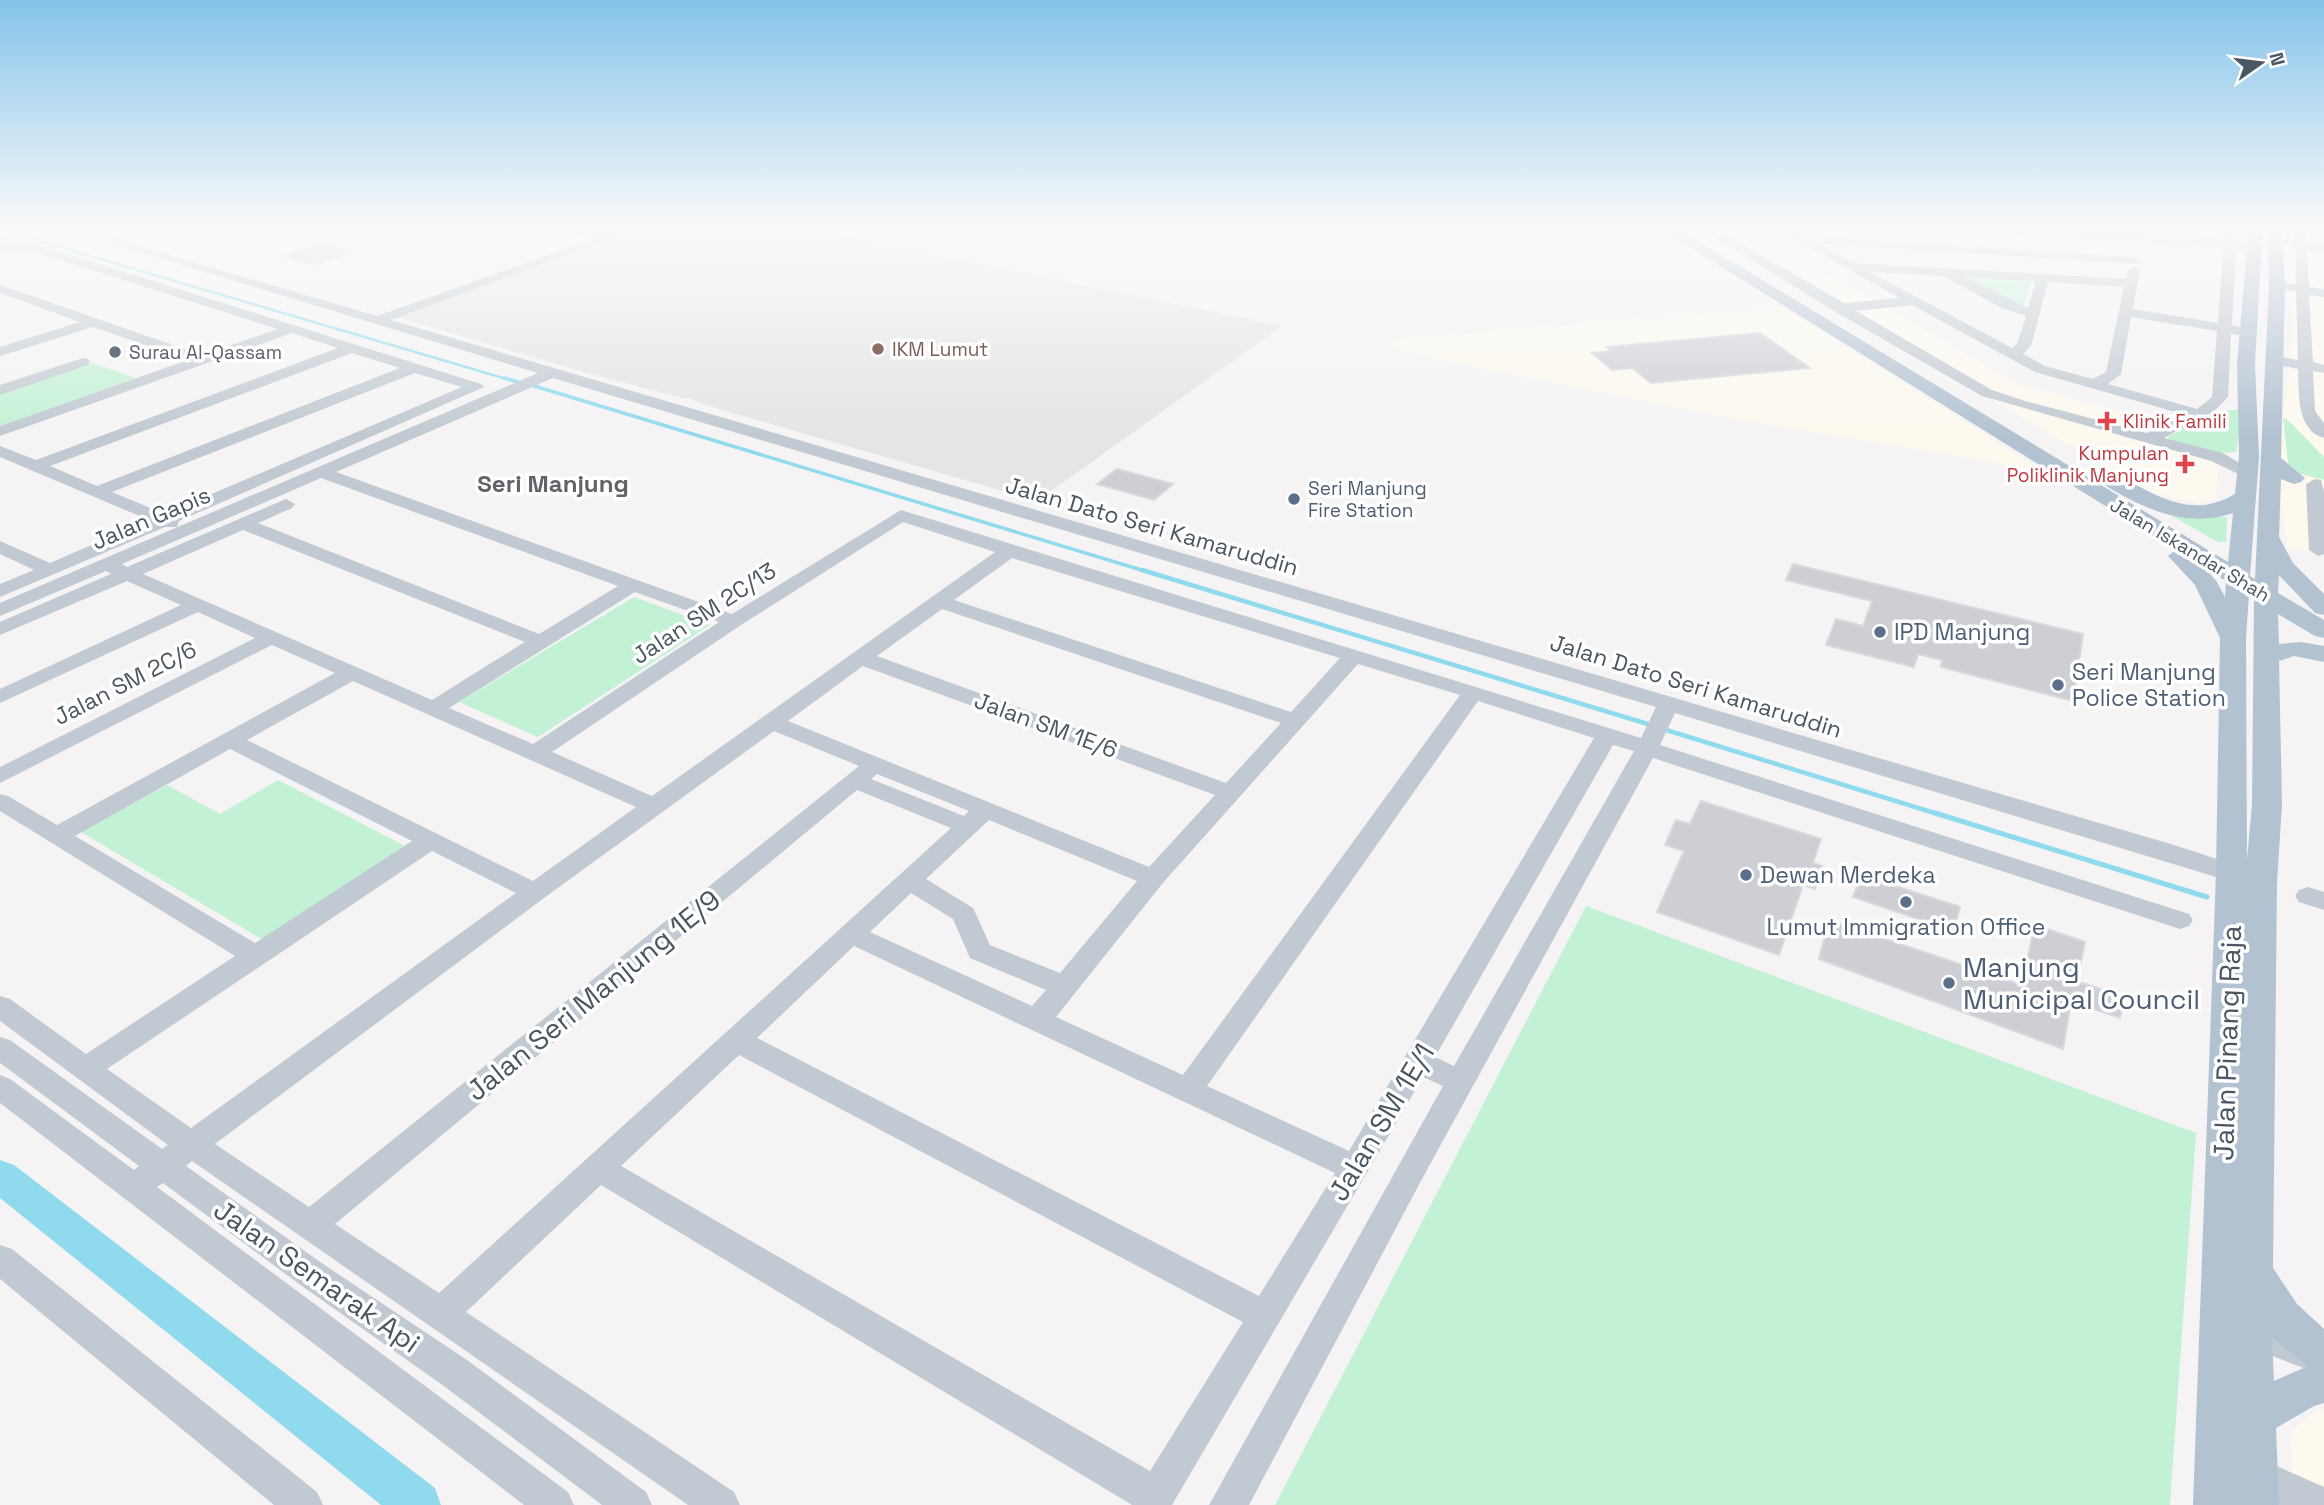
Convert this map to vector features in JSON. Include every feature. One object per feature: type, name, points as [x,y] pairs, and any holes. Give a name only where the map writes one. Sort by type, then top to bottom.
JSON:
[{"type":"main road","name":"Jalan Iskandar Shah","points":[[1781,296],[2091,490],[2240,573]]},
{"type":"main road","name":"Jalan Iskandar Shah","points":[[1795,296],[1810,305],[1837,313],[2267,590],[2324,631]]},
{"type":"main road","points":[[2250,296],[2247,379],[2255,462]]},
{"type":"main road","points":[[2255,462],[2274,360],[2277,296]]},
{"type":"main road","points":[[2247,379],[2255,362],[2274,360]]},
{"type":"main road","points":[[2014,428],[2157,505],[2210,512],[2222,510],[2245,497]]},
{"type":"main road","points":[[2255,462],[2294,478]]},
{"type":"main road","name":"Jalan Pinang Raja","points":[[2255,462],[2269,485],[2267,774],[2247,878],[2222,1153],[2236,1326],[2254,1418],[2256,1490]]},
{"type":"main road","name":"Jalan Pinang Raja","points":[[2216,1505],[2236,1326],[2252,1268],[2247,878],[2231,765],[2233,638],[2245,497],[2255,462]]},
{"type":"main road","points":[[2269,485],[2279,479],[2294,478]]},
{"type":"main road","points":[[2091,490],[2194,568],[2205,582],[2233,638]]},
{"type":"main road","points":[[2267,536],[2283,566],[2324,608]]},
{"type":"main road","name":"Jalan Iskandar Shah","points":[[2267,590],[2324,617]]},
{"type":"main road","points":[[2266,658],[2277,650],[2286,648],[2324,653]]},
{"type":"main road","points":[[2231,765],[2267,774]]},
{"type":"main road","points":[[2252,1268],[2271,1305],[2287,1325],[2324,1352]]},
{"type":"main road","points":[[2254,1418],[2303,1388],[2324,1382]]},
{"type":"street","points":[[19,296],[202,360]]},
{"type":"street","points":[[0,591],[50,570],[173,528],[477,387],[191,296]]},
{"type":"street","name":"Jalan Dato Seri Kamaruddin","points":[[293,296],[551,373],[1658,727],[2247,878]]},
{"type":"street","points":[[376,321],[444,296]]},
{"type":"street","points":[[1812,296],[1837,313],[1997,397],[2217,457],[2255,462]]},
{"type":"street","points":[[1907,296],[2056,375],[2198,414]]},
{"type":"street","points":[[1989,296],[2033,314]]},
{"type":"street","points":[[2013,354],[2024,346],[2038,296]]},
{"type":"street","points":[[2093,386],[2113,374],[2129,296]]},
{"type":"street","points":[[2148,439],[2217,403],[2220,397],[2227,296]]},
{"type":"street","points":[[2301,296],[2306,412],[2324,433]]},
{"type":"street","points":[[1837,313],[1916,301]]},
{"type":"street","points":[[2126,312],[2248,332]]},
{"type":"street","points":[[0,352],[90,323]]},
{"type":"street","points":[[0,431],[294,328]]},
{"type":"street","points":[[35,466],[354,347]]},
{"type":"street","points":[[2274,360],[2324,369]]},
{"type":"street","points":[[0,390],[83,362]]},
{"type":"street","points":[[97,492],[416,366]]},
{"type":"street","points":[[321,472],[551,373]]},
{"type":"street","points":[[2306,412],[2324,415]]},
{"type":"street","points":[[0,451],[173,528]]},
{"type":"street","points":[[321,472],[734,621]]},
{"type":"street","name":"Jalan Gapis","points":[[0,610],[105,565],[173,528],[221,514],[321,472]]},
{"type":"street","points":[[2294,478],[2320,485],[2318,550]]},
{"type":"street","points":[[0,629],[341,480]]},
{"type":"street","name":"Jalan SM 2C/13","points":[[534,754],[734,621],[901,515],[1009,551]]},
{"type":"street","points":[[242,523],[542,642]]},
{"type":"street","points":[[0,547],[50,570]]},
{"type":"street","points":[[134,1187],[535,892],[1009,551],[1473,692],[1606,737],[1658,727],[2180,920]]},
{"type":"street","points":[[105,565],[654,806]]},
{"type":"street","points":[[432,709],[634,584]]},
{"type":"street","points":[[941,602],[1297,721]]},
{"type":"street","points":[[0,697],[199,604]]},
{"type":"street","name":"Jalan SM 2C/6","points":[[0,776],[273,637]]},
{"type":"street","points":[[1037,1020],[1153,878],[1353,657]]},
{"type":"street","name":"Jalan SM 1E/6","points":[[862,658],[1231,793]]},
{"type":"street","points":[[57,836],[352,673]]},
{"type":"street","points":[[1188,1090],[1473,692]]},
{"type":"street","points":[[772,722],[865,772],[977,817],[1153,878]]},
{"type":"street","points":[[1228,1505],[1658,727]]},
{"type":"street","name":"Jalan SM 1E/1","points":[[1153,1501],[1418,1062],[1606,737]]},
{"type":"street","points":[[231,741],[535,892]]},
{"type":"street","name":"Jalan Seri Manjung 1E/9","points":[[310,1225],[865,772]]},
{"type":"street","points":[[0,801],[255,956]]},
{"type":"street","points":[[440,1314],[977,817]]},
{"type":"street","points":[[85,1069],[429,841]]},
{"type":"street","points":[[910,880],[964,914],[979,951],[1064,986]]},
{"type":"street","points":[[851,933],[1354,1168]]},
{"type":"street","points":[[0,1006],[193,1145],[721,1505]]},
{"type":"street","points":[[736,1040],[1265,1316]]},
{"type":"street","name":"Jalan Semarak Api","points":[[0,1048],[311,1273],[454,1372],[634,1505]]},
{"type":"street","points":[[1418,1062],[1461,1081]]},
{"type":"street","name":"Jalan Semarak Api","points":[[0,1087],[555,1505]]},
{"type":"street","points":[[598,1168],[1153,1501]]},
{"type":"street","points":[[0,1259],[304,1505]]},
{"type":"street","points":[[2236,1326],[2324,1360]]},
{"type":"street","points":[[2256,1490],[2319,1505]]},
{"type":"shaded area","name":"IKM Lumut","points":[[448,296],[1138,296],[1282,326],[1037,501],[689,398],[584,372],[393,316]]},
{"type":"shaded area","points":[[1813,296],[1866,296],[2021,385],[2181,427],[2160,438],[2218,455],[2217,498],[2200,504],[2152,493]]},
{"type":"shaded area","points":[[2291,296],[2324,296],[2324,555],[2287,547],[2277,475],[2293,324]]},
{"type":"shaded area","points":[[1782,306],[2049,475],[1976,459],[1712,415],[1397,351],[1388,340]]},
{"type":"shaded area","points":[[2324,1409],[2324,1505],[2293,1505],[2291,1432],[2315,1411]]},
{"type":"green space","points":[[2001,296],[2027,296],[2023,307]]},
{"type":"green space","points":[[92,363],[136,378],[0,426],[0,394]]},
{"type":"green space","points":[[2243,409],[2236,452],[2211,453],[2169,440],[2168,437],[2214,412]]},
{"type":"green space","points":[[2283,418],[2324,457],[2324,480],[2289,471]]},
{"type":"green space","points":[[2165,512],[2227,517],[2226,542],[2218,542]]},
{"type":"green space","points":[[634,597],[710,625],[538,737],[459,702]]},
{"type":"green space","points":[[278,780],[405,846],[263,940],[81,832],[167,785],[220,814]]},
{"type":"green space","points":[[1586,906],[2196,1133],[2170,1505],[1275,1505]]},
{"type":"building","points":[[1760,333],[1810,368],[1651,383],[1632,368],[1612,370],[1592,353],[1612,351],[1607,347]]},
{"type":"building","points":[[1117,469],[1173,484],[1154,500],[1097,484]]},
{"type":"building","name":"IPD Manjung","points":[[1793,564],[2083,634],[2073,701],[1941,667],[1942,660],[1918,654],[1914,667],[1826,645],[1836,619],[1863,626],[1872,601],[1786,580]]},
{"type":"building","name":"Dewan Merdeka","points":[[1701,801],[1821,839],[1813,863],[1822,866],[1815,889],[1803,885],[1779,955],[1657,912],[1684,851],[1665,845],[1676,820],[1690,824]]},
{"type":"building","name":"Lumut Immigration Office","points":[[1861,875],[1960,907],[1953,931],[1853,897]]},
{"type":"building","name":"Manjung Municipal Council","points":[[1829,920],[2021,985],[2035,925],[2085,942],[2077,981],[2124,997],[2120,1018],[2071,1001],[2063,1049],[1819,959]]},
{"type":"waterway","points":[[226,296],[510,380]]},
{"type":"waterway","points":[[504,378],[522,383]]},
{"type":"waterway","points":[[531,385],[1148,572]]},
{"type":"waterway","points":[[1142,570],[1651,725]]},
{"type":"waterway","points":[[1663,729],[1941,815]]},
{"type":"waterway","points":[[1935,813],[2207,897]]},
{"type":"waterway","points":[[0,1176],[418,1505]]},
{"type":"place","name":"IKM Lumut","points":[[878,349]]},
{"type":"place","name":"Surau Al-Qassam","points":[[115,352]]},
{"type":"place","name":"Klinik Famili","points":[[2107,421]]},
{"type":"place","name":"Kumpulan Poliklinik Manjung","points":[[2185,464]]},
{"type":"place","name":"Seri Manjung Fire Station","points":[[1294,499]]},
{"type":"place","name":"IPD Manjung","points":[[1880,632]]},
{"type":"place","name":"Seri Manjung Police Station","points":[[2058,685]]},
{"type":"place","name":"Dewan Merdeka","points":[[1746,875]]},
{"type":"place","name":"Lumut Immigration Office","points":[[1906,902]]},
{"type":"place","name":"Manjung Municipal Council","points":[[1949,983]]},
{"type":"district","name":"Seri Manjung","points":[[553,483]]}]
